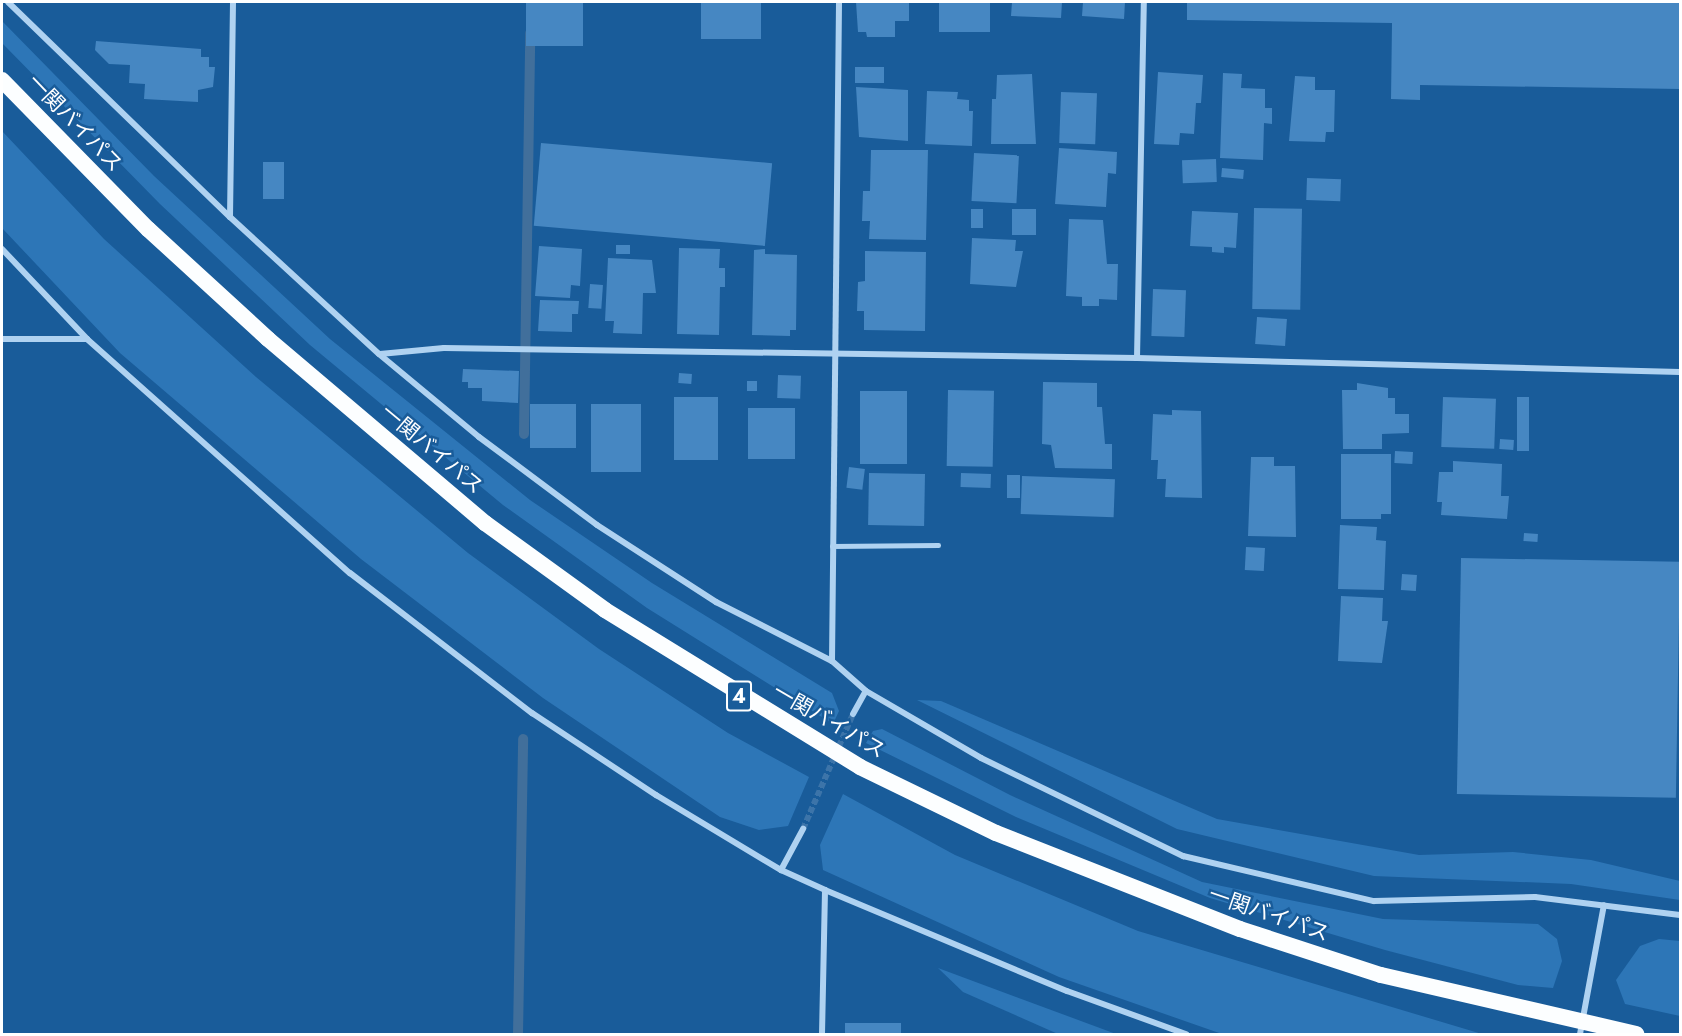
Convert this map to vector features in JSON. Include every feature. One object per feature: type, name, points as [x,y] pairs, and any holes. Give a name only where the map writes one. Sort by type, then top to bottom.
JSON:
[{"type":"highway","name":"一関バイパス","points":[[2,80],[148,229],[371,428],[513,543],[605,610],[732,692],[860,767],[996,833],[1119,884],[1240,929],[1381,975],[1581,1030],[1636,1035]]},
{"type":"street","points":[[8,2],[230,218],[379,354],[479,437],[597,525],[716,602],[832,661],[866,690],[981,758],[1183,856],[1374,901],[1535,897],[1680,915]]},
{"type":"street","points":[[230,218],[233,2]]},
{"type":"street","points":[[832,661],[833,354],[839,2]]},
{"type":"street","points":[[1137,358],[1144,2]]},
{"type":"street","points":[[2,249],[87,339],[350,573],[435,641],[532,713],[647,789],[782,870],[1067,991],[1186,1035]]},
{"type":"street","points":[[2,339],[87,339]]},
{"type":"street","points":[[379,354],[444,348],[1137,358],[1680,372]]},
{"type":"street","points":[[853,714],[866,690]]},
{"type":"street","points":[[782,870],[803,830]]},
{"type":"street","points":[[822,1035],[825,890]]},
{"type":"street","points":[[1581,1030],[1604,905]]},
{"type":"lane","points":[[832,546],[938,545]]},
{"type":"shaded area","points":[[2,21],[154,176],[330,339],[530,500],[652,583],[832,693],[839,711],[833,724],[647,608],[503,505],[310,345],[160,204],[2,43]]},
{"type":"shaded area","points":[[2,131],[104,239],[256,377],[468,553],[599,649],[728,733],[809,777],[788,826],[759,830],[720,817],[543,698],[361,559],[120,353],[2,228]]},
{"type":"shaded area","points":[[917,700],[941,701],[1217,819],[1419,855],[1513,852],[1591,860],[1680,881],[1680,900],[1571,884],[1374,876],[1177,829]]},
{"type":"shaded area","points":[[882,729],[1010,795],[1202,882],[1383,919],[1538,924],[1557,939],[1562,961],[1553,988],[1518,985],[1385,950],[1210,898],[1016,817],[866,743],[873,731]]},
{"type":"shaded area","points":[[843,794],[955,855],[1138,931],[1482,1034],[1222,1034],[1059,977],[823,870],[820,845]]},
{"type":"shaded area","points":[[1659,939],[1680,941],[1680,1016],[1625,1004],[1616,980],[1640,946]]},
{"type":"shaded area","points":[[938,968],[1116,1034],[1058,1034],[963,992]]},
{"type":"building","points":[[526,2],[583,2],[583,46],[526,46]]},
{"type":"building","points":[[701,2],[761,2],[761,39],[701,39]]},
{"type":"building","points":[[856,2],[909,2],[909,21],[895,21],[895,37],[867,37],[866,32],[858,32]]},
{"type":"building","points":[[939,2],[990,2],[990,32],[939,32]]},
{"type":"building","points":[[1012,2],[1062,2],[1061,18],[1011,16]]},
{"type":"building","points":[[1083,2],[1125,2],[1124,19],[1082,16]]},
{"type":"building","points":[[1187,2],[1680,2],[1680,89],[1420,85],[1420,100],[1391,99],[1392,23],[1187,20]]},
{"type":"building","points":[[96,41],[201,49],[201,57],[209,57],[209,67],[215,67],[213,87],[198,90],[198,102],[144,99],[145,84],[129,83],[130,65],[109,64],[95,50]]},
{"type":"building","points":[[855,67],[884,67],[884,83],[855,83]]},
{"type":"building","points":[[1158,72],[1203,75],[1201,103],[1196,103],[1194,134],[1180,133],[1179,145],[1154,144]]},
{"type":"building","points":[[1223,73],[1242,74],[1241,88],[1265,89],[1265,108],[1272,108],[1272,124],[1264,123],[1263,160],[1220,158]]},
{"type":"building","points":[[1032,74],[1036,144],[991,144],[992,99],[996,99],[997,75]]},
{"type":"building","points":[[1295,76],[1315,77],[1315,90],[1335,90],[1334,132],[1326,132],[1325,142],[1289,141]]},
{"type":"building","points":[[856,87],[908,90],[908,141],[859,137]]},
{"type":"building","points":[[927,91],[958,92],[957,99],[969,100],[969,111],[973,111],[972,146],[925,144]]},
{"type":"building","points":[[1061,92],[1097,93],[1095,144],[1059,143]]},
{"type":"building","points":[[541,143],[772,163],[765,246],[534,226]]},
{"type":"building","points":[[1059,148],[1117,152],[1116,174],[1108,173],[1106,207],[1055,204]]},
{"type":"building","points":[[871,150],[928,150],[926,240],[869,239],[870,221],[862,221],[863,191],[870,191]]},
{"type":"building","points":[[974,153],[1019,155],[1016,203],[971,201]]},
{"type":"building","points":[[1216,159],[1217,182],[1183,183],[1182,160]]},
{"type":"building","points":[[263,162],[284,162],[284,199],[263,199]]},
{"type":"building","points":[[1222,168],[1244,170],[1243,179],[1221,177]]},
{"type":"building","points":[[1307,178],[1341,179],[1340,201],[1306,200]]},
{"type":"building","points":[[1254,208],[1302,209],[1300,310],[1252,309]]},
{"type":"building","points":[[971,209],[983,209],[983,228],[971,228]]},
{"type":"building","points":[[1012,209],[1036,209],[1036,235],[1012,235]]},
{"type":"building","points":[[1192,211],[1238,213],[1236,248],[1224,247],[1224,253],[1212,252],[1212,247],[1190,246]]},
{"type":"building","points":[[1069,219],[1103,220],[1107,264],[1118,264],[1117,300],[1099,299],[1099,306],[1082,306],[1082,297],[1066,296]]},
{"type":"building","points":[[972,238],[1016,240],[1015,251],[1023,251],[1016,287],[970,284]]},
{"type":"building","points":[[616,245],[630,245],[630,254],[616,254]]},
{"type":"building","points":[[539,246],[582,249],[580,286],[571,285],[570,298],[535,296]]},
{"type":"building","points":[[679,248],[720,249],[719,268],[725,268],[725,287],[720,287],[719,335],[677,334]]},
{"type":"building","points":[[765,249],[765,254],[797,255],[796,330],[790,330],[790,336],[752,335],[754,250]]},
{"type":"building","points":[[865,251],[926,252],[925,331],[864,330],[864,311],[857,311],[858,282],[865,281]]},
{"type":"building","points":[[608,258],[652,260],[656,293],[643,293],[642,334],[613,333],[614,321],[605,321]]},
{"type":"building","points":[[590,284],[603,285],[601,309],[588,308]]},
{"type":"building","points":[[1153,289],[1186,290],[1184,337],[1151,336]]},
{"type":"building","points":[[540,300],[579,301],[578,314],[572,314],[572,332],[538,331]]},
{"type":"building","points":[[1257,317],[1287,319],[1285,346],[1255,344]]},
{"type":"building","points":[[463,369],[519,371],[518,403],[482,401],[482,388],[468,388],[468,382],[462,382]]},
{"type":"building","points":[[679,373],[692,374],[691,384],[678,383]]},
{"type":"building","points":[[778,375],[801,376],[800,399],[777,398]]},
{"type":"building","points":[[747,381],[757,381],[757,391],[747,391]]},
{"type":"building","points":[[1043,382],[1097,383],[1097,407],[1102,407],[1105,444],[1112,444],[1112,469],[1055,468],[1051,445],[1042,444]]},
{"type":"building","points":[[1357,383],[1388,388],[1388,398],[1395,398],[1395,414],[1409,414],[1409,433],[1382,434],[1382,449],[1343,449],[1342,390],[1357,390]]},
{"type":"building","points":[[948,390],[994,391],[993,467],[947,466]]},
{"type":"building","points":[[860,391],[907,391],[907,464],[860,464]]},
{"type":"building","points":[[674,397],[718,397],[718,460],[674,460]]},
{"type":"building","points":[[1443,397],[1496,399],[1494,449],[1441,447]]},
{"type":"building","points":[[1517,397],[1529,397],[1529,451],[1517,451]]},
{"type":"building","points":[[530,404],[576,404],[576,448],[530,448]]},
{"type":"building","points":[[591,404],[641,404],[641,472],[591,472]]},
{"type":"building","points":[[748,408],[795,408],[795,459],[748,459]]},
{"type":"building","points":[[1172,410],[1201,411],[1202,498],[1165,497],[1166,479],[1157,479],[1158,460],[1151,460],[1153,414],[1172,415]]},
{"type":"building","points":[[1500,439],[1514,440],[1513,450],[1499,449]]},
{"type":"building","points":[[1395,451],[1413,452],[1412,464],[1394,463]]},
{"type":"building","points":[[1341,454],[1391,454],[1391,514],[1381,514],[1381,519],[1341,519]]},
{"type":"building","points":[[1251,457],[1274,457],[1274,466],[1295,466],[1296,537],[1248,536]]},
{"type":"building","points":[[1453,461],[1502,464],[1501,496],[1509,496],[1507,519],[1441,515],[1442,502],[1437,502],[1439,472],[1453,472]]},
{"type":"building","points":[[849,467],[865,469],[862,490],[846,488]]},
{"type":"building","points":[[869,473],[925,474],[924,526],[868,525]]},
{"type":"building","points":[[961,473],[991,474],[990,488],[961,487]]},
{"type":"building","points":[[1007,475],[1020,475],[1020,498],[1007,498]]},
{"type":"building","points":[[1022,476],[1115,479],[1114,517],[1021,514]]},
{"type":"building","points":[[1340,525],[1377,527],[1376,540],[1386,541],[1384,590],[1338,589]]},
{"type":"building","points":[[1524,533],[1538,534],[1537,542],[1523,541]]},
{"type":"building","points":[[1246,547],[1265,548],[1264,571],[1245,570]]},
{"type":"building","points":[[1461,558],[1680,562],[1676,798],[1457,794]]},
{"type":"building","points":[[1402,574],[1417,575],[1416,591],[1401,590]]},
{"type":"building","points":[[1341,596],[1383,598],[1382,621],[1388,621],[1382,663],[1338,661]]},
{"type":"building","points":[[845,1023],[901,1023],[901,1034],[845,1034]]},
{"type":"waterway","points":[[524,434],[530,33]]},
{"type":"waterway","points":[[518,1034],[523,739]]},
{"type":"tunnel","points":[[803,829],[853,714]]}]
